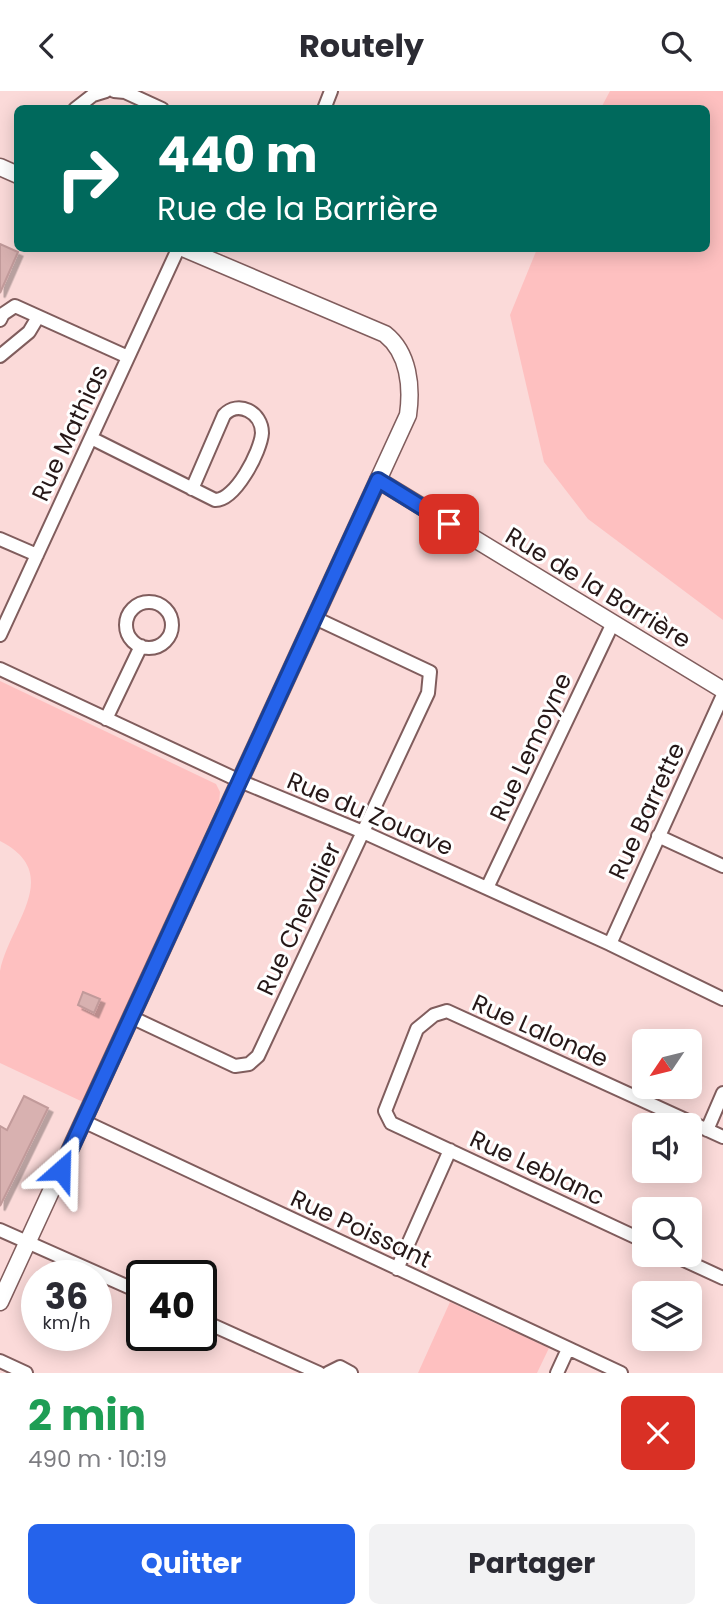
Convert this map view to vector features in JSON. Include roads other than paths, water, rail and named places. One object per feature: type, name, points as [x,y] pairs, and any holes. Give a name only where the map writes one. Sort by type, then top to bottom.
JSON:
[{"type":"street","points":[[80,105],[93,95],[106,91]]},
{"type":"street","points":[[114,91],[125,92],[153,105]]},
{"type":"street","name":"Rue Mathias","points":[[0,635],[177,252]]},
{"type":"street","points":[[0,1301],[408,415],[411,394],[399,348],[391,339],[192,252]]},
{"type":"street","points":[[0,320],[3,314],[15,306],[128,357]]},
{"type":"street","points":[[0,356],[29,332],[38,317]]},
{"type":"street","points":[[91,438],[215,501],[228,498],[236,491],[262,433],[260,423],[253,413],[237,408],[224,415],[192,489]]},
{"type":"street","name":"Rue de la Barrière","points":[[378,480],[723,692]]},
{"type":"street","points":[[0,539],[37,555]]},
{"type":"street","name":"Rue Chevalier","points":[[131,1017],[235,1066],[249,1064],[258,1056],[428,693],[430,672],[315,618]]},
{"type":"street","name":"Rue Lemoyne","points":[[487,888],[612,625]]},
{"type":"street","points":[[106,719],[141,646]]},
{"type":"street","name":"Rue du Zouave","points":[[0,669],[240,781],[363,832],[610,944],[723,999]]},
{"type":"street","name":"Rue Barrette","points":[[610,944],[723,692]]},
{"type":"street","points":[[657,836],[723,866]]},
{"type":"street","name":"Rue Lalonde","points":[[417,1029],[434,1015],[447,1011],[723,1137]]},
{"type":"street","name":"Rue Leblanc","points":[[417,1029],[385,1111],[391,1123],[632,1235]]},
{"type":"street","points":[[707,1130],[723,1093]]},
{"type":"street","name":"Rue Poissant","points":[[83,1121],[621,1373]]},
{"type":"street","name":"Rue Leblanc","points":[[397,1269],[450,1150]]},
{"type":"street","points":[[0,1230],[126,1286]]},
{"type":"street","points":[[699,1267],[723,1278]]},
{"type":"street","points":[[217,1327],[319,1373]]},
{"type":"street","points":[[557,1373],[568,1349]]},
{"type":"street","points":[[0,1361],[26,1373]]},
{"type":"street","points":[[328,1373],[340,1367],[351,1373]]}]
